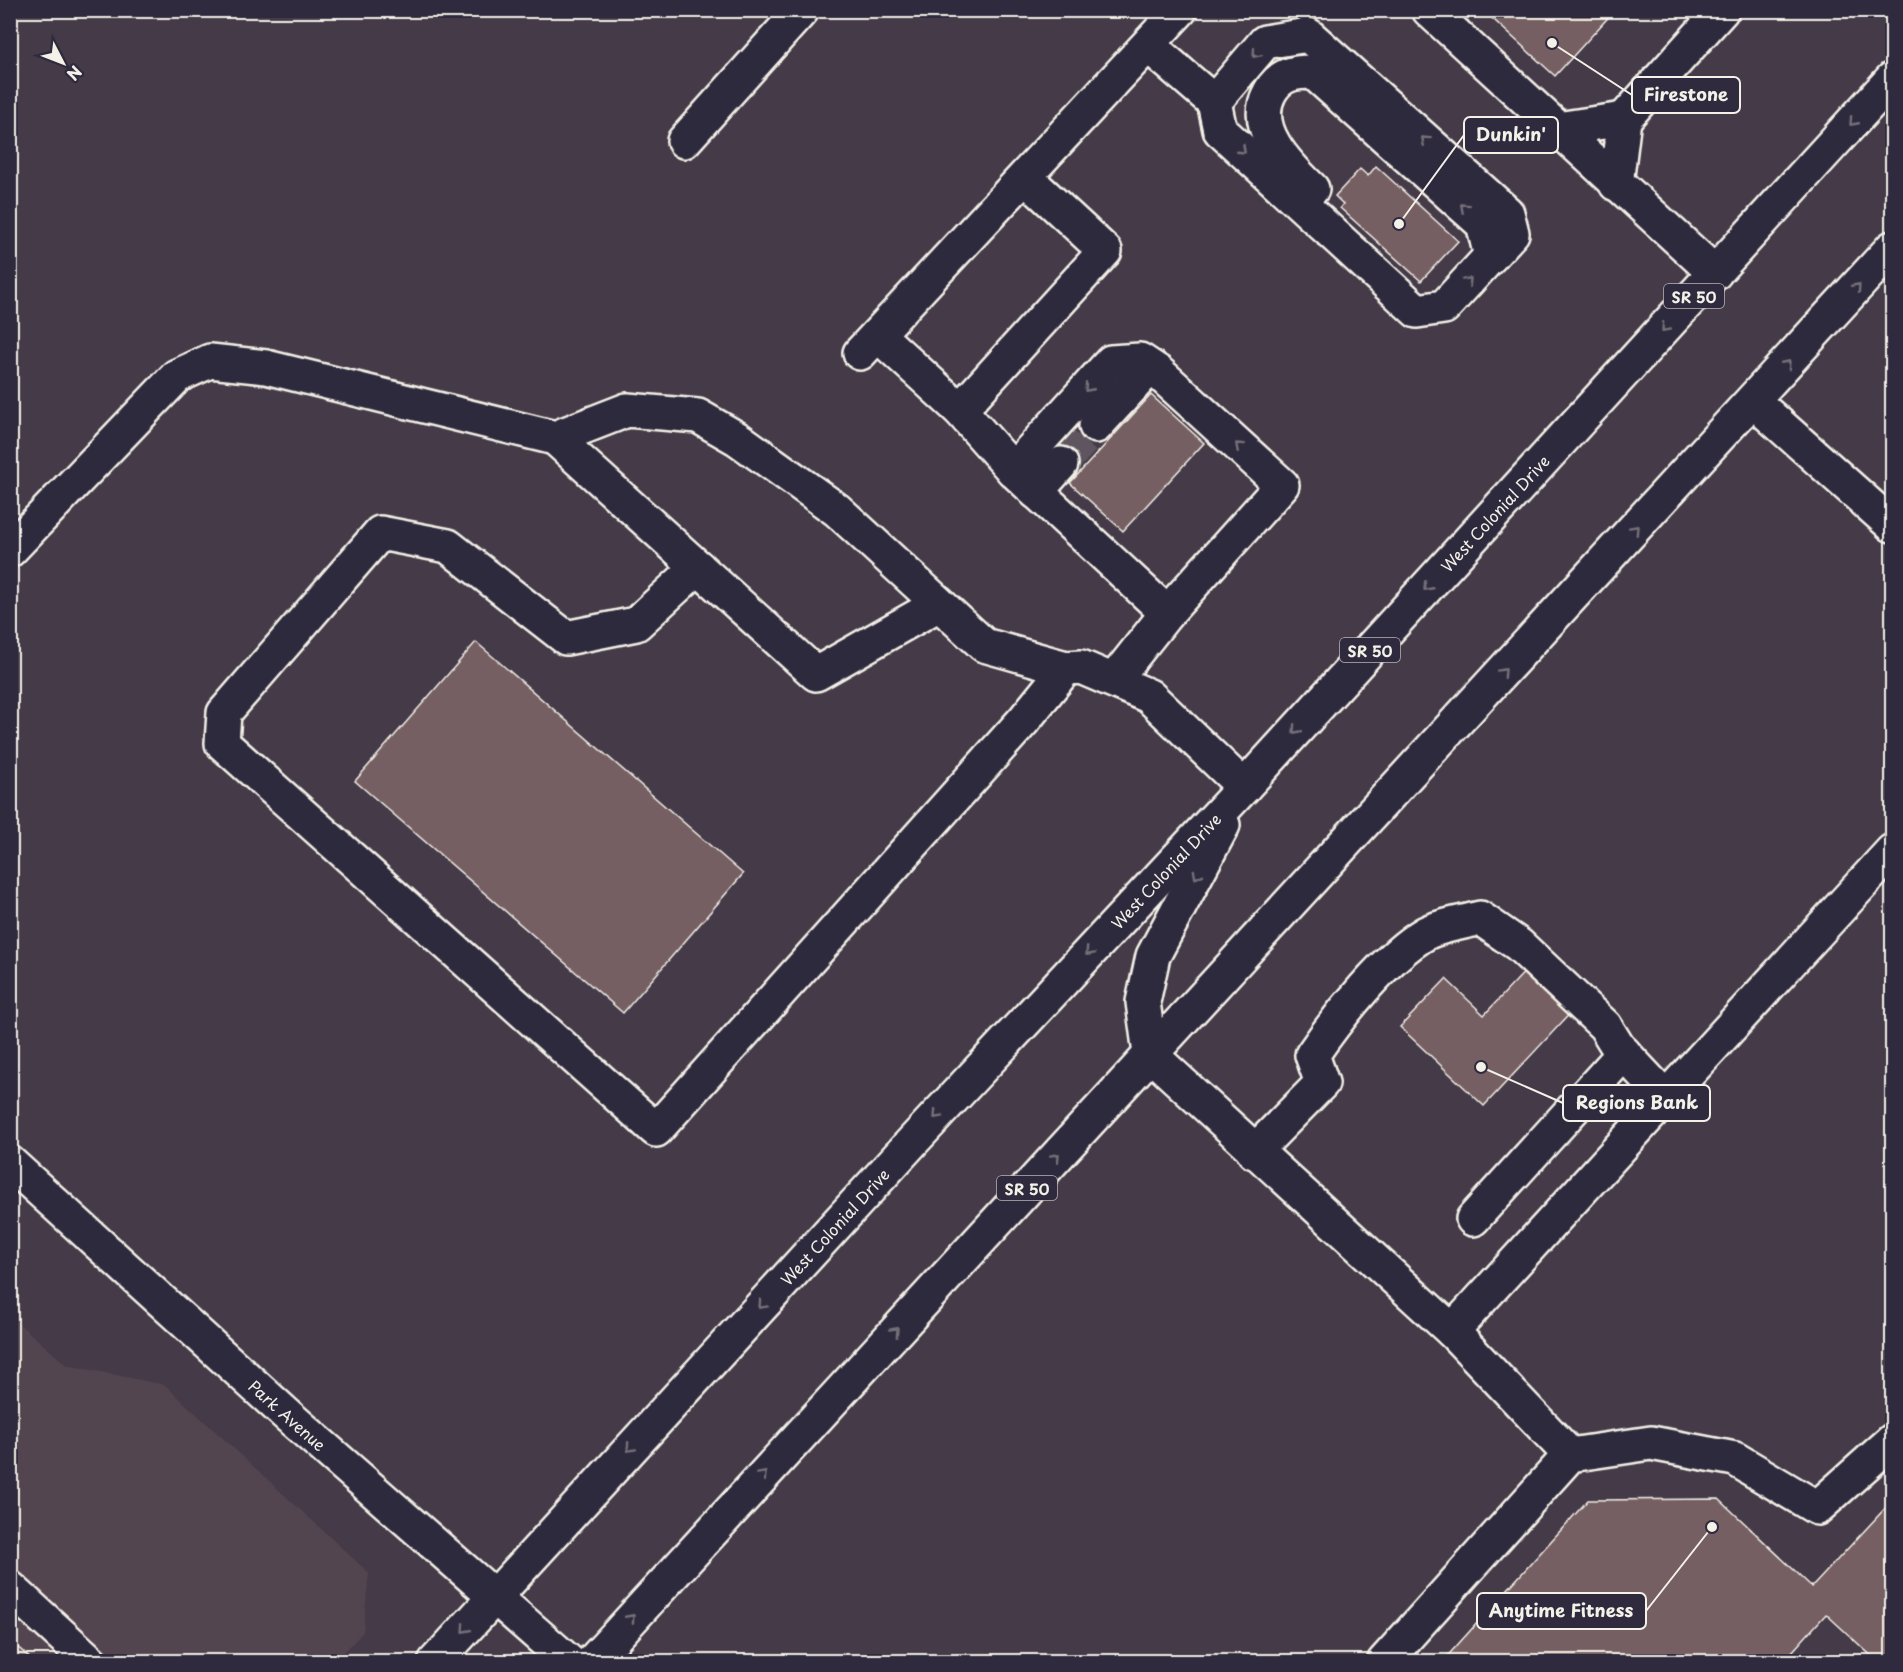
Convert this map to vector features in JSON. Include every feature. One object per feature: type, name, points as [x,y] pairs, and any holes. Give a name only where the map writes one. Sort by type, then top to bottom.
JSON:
[{"type":"main road","points":[[684,141],[802,10]]},
{"type":"main road","points":[[1167,613],[1024,481],[960,410],[869,344],[1180,10]]},
{"type":"main road","points":[[1429,10],[1715,273]]},
{"type":"main road","points":[[1616,184],[1624,119],[1722,10]]},
{"type":"main road","points":[[1148,45],[1214,102],[1220,130],[1417,311],[1444,307],[1512,232],[1507,213],[1308,35],[1265,42],[1214,102]]},
{"type":"main road","points":[[1438,308],[1304,182],[1276,149],[1264,124],[1264,103],[1274,84],[1292,72],[1313,72],[1483,224],[1491,256]]},
{"type":"main road","name":"West Colonial Drive","points":[[435,1662],[977,1072],[1244,787],[1893,78]]},
{"type":"main road","points":[[1557,129],[1624,119]]},
{"type":"main road","points":[[960,410],[1105,251],[1025,177]]},
{"type":"main road","name":"SR 50","points":[[592,1662],[1893,248]]},
{"type":"main road","points":[[1024,481],[1111,362],[1140,360],[1282,486],[1167,613],[1114,680]]},
{"type":"main road","points":[[10,550],[177,376],[210,361],[266,367],[555,438],[816,674],[939,604]]},
{"type":"main road","points":[[1096,426],[1150,367]]},
{"type":"main road","points":[[1753,401],[1893,525]]},
{"type":"main road","points":[[555,438],[627,410],[698,416],[738,439],[837,510],[984,645],[1066,668],[1081,667],[1149,696],[1244,787],[1153,956],[1143,1002],[1150,1054],[1254,1152],[1452,1331],[1570,1455]]},
{"type":"main road","points":[[1024,481],[1061,464]]},
{"type":"main road","points":[[698,567],[636,624],[566,638],[448,546],[380,533],[224,713],[222,743],[656,1130],[1017,728],[1066,668]]},
{"type":"main road","points":[[1452,1331],[1893,850]]},
{"type":"main road","points":[[1254,1152],[1322,1083],[1312,1055],[1329,1030],[1388,963],[1427,933],[1480,918],[1528,953],[1605,1026],[1624,1053],[1666,1098]]},
{"type":"main road","points":[[1473,1219],[1624,1053]]},
{"type":"main road","name":"Park Avenue","points":[[10,1163],[286,1414],[568,1662]]},
{"type":"main road","points":[[1384,1662],[1570,1455],[1651,1443],[1735,1459],[1817,1508],[1893,1441]]},
{"type":"main road","points":[[10,1588],[91,1662]]},
{"type":"shaded area","points":[[10,1316],[67,1365],[165,1385],[369,1573],[363,1632],[336,1661],[11,1661]]},
{"type":"building","points":[[1483,10],[1615,10],[1555,76]]},
{"type":"building","points":[[1376,166],[1458,241],[1421,281],[1340,208],[1343,204],[1335,196],[1360,169],[1368,176]]},
{"type":"building","points":[[1151,395],[1204,443],[1123,531],[1070,483]]},
{"type":"building","points":[[476,642],[743,874],[623,1013],[355,781]]},
{"type":"building","points":[[1532,964],[1577,1006],[1484,1106],[1400,1027],[1446,979],[1484,1015]]},
{"type":"building","points":[[1719,1499],[1812,1587],[1892,1501],[1892,1662],[1878,1662],[1826,1614],[1783,1662],[1442,1662],[1588,1500]]},
{"type":"building","points":[[10,1640],[34,1662],[10,1662]]},
{"type":"tunnel","points":[[1061,464],[1096,426]]},
{"type":"place","name":"Firestone","points":[[1552,43]]},
{"type":"place","name":"Dunkin'","points":[[1399,224]]},
{"type":"place","name":"Regions Bank","points":[[1481,1067]]},
{"type":"place","name":"Anytime Fitness","points":[[1712,1527]]}]
